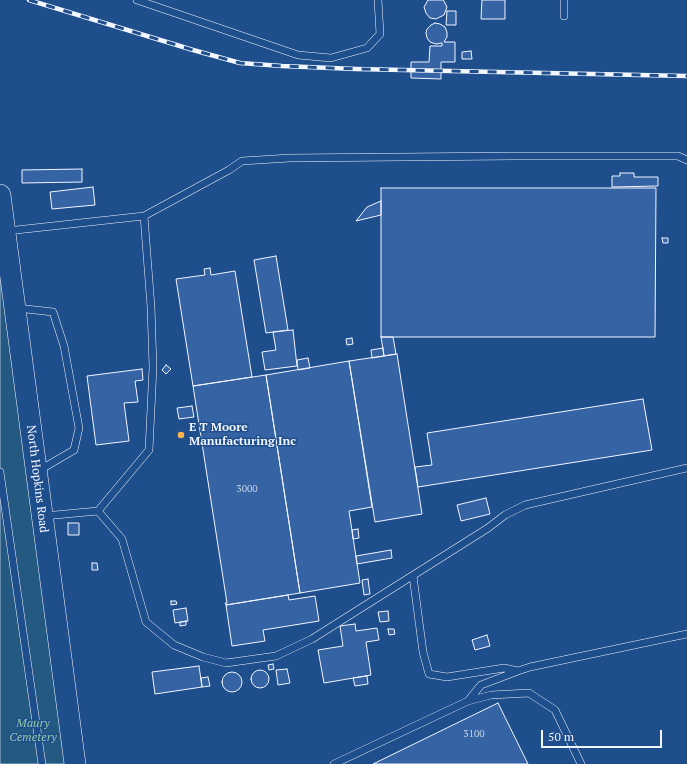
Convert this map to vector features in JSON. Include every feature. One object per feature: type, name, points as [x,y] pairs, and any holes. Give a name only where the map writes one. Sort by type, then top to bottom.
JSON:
[{"type":"main road","name":"North Hopkins Road","points":[[0,195],[75,764]]},
{"type":"lane","points":[[137,0],[298,55],[331,58],[367,48],[380,34],[378,0]]},
{"type":"lane","points":[[564,0],[564,16]]},
{"type":"lane","points":[[5,231],[144,216],[229,170],[242,161],[290,158],[504,156],[678,156],[687,160]]},
{"type":"lane","points":[[42,516],[98,511],[149,450],[154,367],[144,216]]},
{"type":"lane","points":[[15,308],[52,312],[64,346],[79,428],[74,450],[36,472]]},
{"type":"lane","points":[[98,511],[122,539],[146,622],[174,645],[203,657],[226,662],[276,656],[312,639],[488,528],[505,515],[525,505],[687,468]]},
{"type":"lane","points":[[0,472],[42,764]]},
{"type":"lane","points":[[413,576],[423,652],[430,674],[447,677],[504,668],[518,671]]},
{"type":"lane","points":[[468,701],[481,685],[530,667],[687,634]]},
{"type":"lane","points":[[334,764],[468,701],[491,695],[529,693],[554,710],[581,764]]},
{"type":"green space","name":"Maury Cemetery","points":[[0,246],[71,764],[0,764]]},
{"type":"building","points":[[428,0],[443,0],[447,7],[444,15],[436,19],[430,18],[424,7]]},
{"type":"building","points":[[482,0],[505,0],[505,19],[481,19]]},
{"type":"building","points":[[447,11],[456,11],[456,25],[446,25]]},
{"type":"building","points":[[435,23],[445,27],[447,37],[444,42],[455,42],[455,62],[441,62],[441,79],[411,78],[411,62],[429,62],[430,46],[442,46],[442,43],[436,44],[430,42],[427,38],[427,29]]},
{"type":"building","points":[[471,51],[472,59],[462,59],[462,52]]},
{"type":"building","points":[[82,169],[82,182],[22,183],[22,170]]},
{"type":"building","points":[[620,173],[634,173],[634,177],[658,177],[658,186],[612,187],[612,176],[620,176]]},
{"type":"building","points":[[93,187],[95,205],[52,209],[50,192]]},
{"type":"building","points":[[381,188],[656,188],[655,337],[381,337]]},
{"type":"building","points":[[381,201],[381,215],[356,221],[367,207]]},
{"type":"building","points":[[662,238],[668,238],[668,243],[663,243]]},
{"type":"building","points":[[276,256],[288,330],[266,333],[254,260]]},
{"type":"building","points":[[210,268],[211,275],[235,271],[252,377],[193,386],[176,279],[205,275],[204,269]]},
{"type":"building","points":[[293,330],[297,366],[265,370],[262,352],[276,350],[273,332]]},
{"type":"building","points":[[381,337],[393,337],[396,354],[384,356]]},
{"type":"building","points":[[352,338],[353,344],[347,345],[346,339]]},
{"type":"building","points":[[383,348],[384,356],[372,358],[371,350]]},
{"type":"building","points":[[397,354],[422,514],[375,522],[349,361]]},
{"type":"building","points":[[308,358],[310,368],[298,370],[297,360]]},
{"type":"building","points":[[349,361],[372,507],[349,511],[360,583],[300,593],[266,375]]},
{"type":"building","points":[[166,365],[171,369],[166,374],[162,370]]},
{"type":"building","points":[[142,369],[143,380],[135,381],[138,402],[124,403],[129,441],[96,445],[87,376]]},
{"type":"building","points":[[266,375],[300,593],[226,605],[225,603],[227,603],[193,386]]},
{"type":"building","points":[[643,399],[652,450],[418,487],[415,467],[432,465],[427,433]]},
{"type":"building","points":[[192,406],[194,417],[179,419],[177,408]]},
{"type":"building","points":[[486,498],[490,514],[461,521],[457,505]]},
{"type":"building","points":[[68,523],[79,523],[79,535],[68,535]]},
{"type":"building","points":[[358,529],[359,538],[353,539],[352,530]]},
{"type":"building","points":[[391,550],[392,558],[357,564],[356,556]]},
{"type":"building","points":[[92,563],[97,563],[98,570],[92,570]]},
{"type":"building","points":[[368,579],[370,594],[364,595],[362,580]]},
{"type":"building","points":[[288,595],[289,600],[315,596],[319,621],[263,630],[265,641],[232,646],[226,605]]},
{"type":"building","points":[[171,601],[176,601],[177,604],[171,605]]},
{"type":"building","points":[[186,608],[188,621],[175,623],[173,610]]},
{"type":"building","points":[[388,611],[389,621],[380,622],[378,612]]},
{"type":"building","points":[[186,621],[186,625],[180,626],[180,622]]},
{"type":"building","points":[[355,624],[356,631],[377,628],[379,640],[366,642],[371,675],[324,683],[318,650],[343,646],[340,626]]},
{"type":"building","points":[[388,629],[394,629],[395,634],[389,635]]},
{"type":"building","points":[[487,635],[490,646],[475,650],[472,640]]},
{"type":"building","points":[[273,664],[274,669],[269,670],[268,665]]},
{"type":"building","points":[[199,666],[202,687],[155,694],[152,672]]},
{"type":"building","points":[[287,669],[290,683],[278,685],[276,670]]},
{"type":"building","points":[[260,670],[266,673],[269,679],[266,685],[260,688],[254,685],[251,679],[254,673]]},
{"type":"building","points":[[232,672],[239,675],[242,682],[239,689],[232,692],[225,689],[222,682],[225,675]]},
{"type":"building","points":[[367,676],[368,684],[355,686],[353,678]]},
{"type":"building","points":[[208,677],[210,686],[202,687],[201,678]]},
{"type":"building","points":[[498,703],[528,764],[373,764]]},
{"type":"railway","points":[[29,0],[240,63],[356,69],[687,76]]},
{"type":"place","name":"E T Moore Manufacturing Inc","points":[[181,435]]}]
